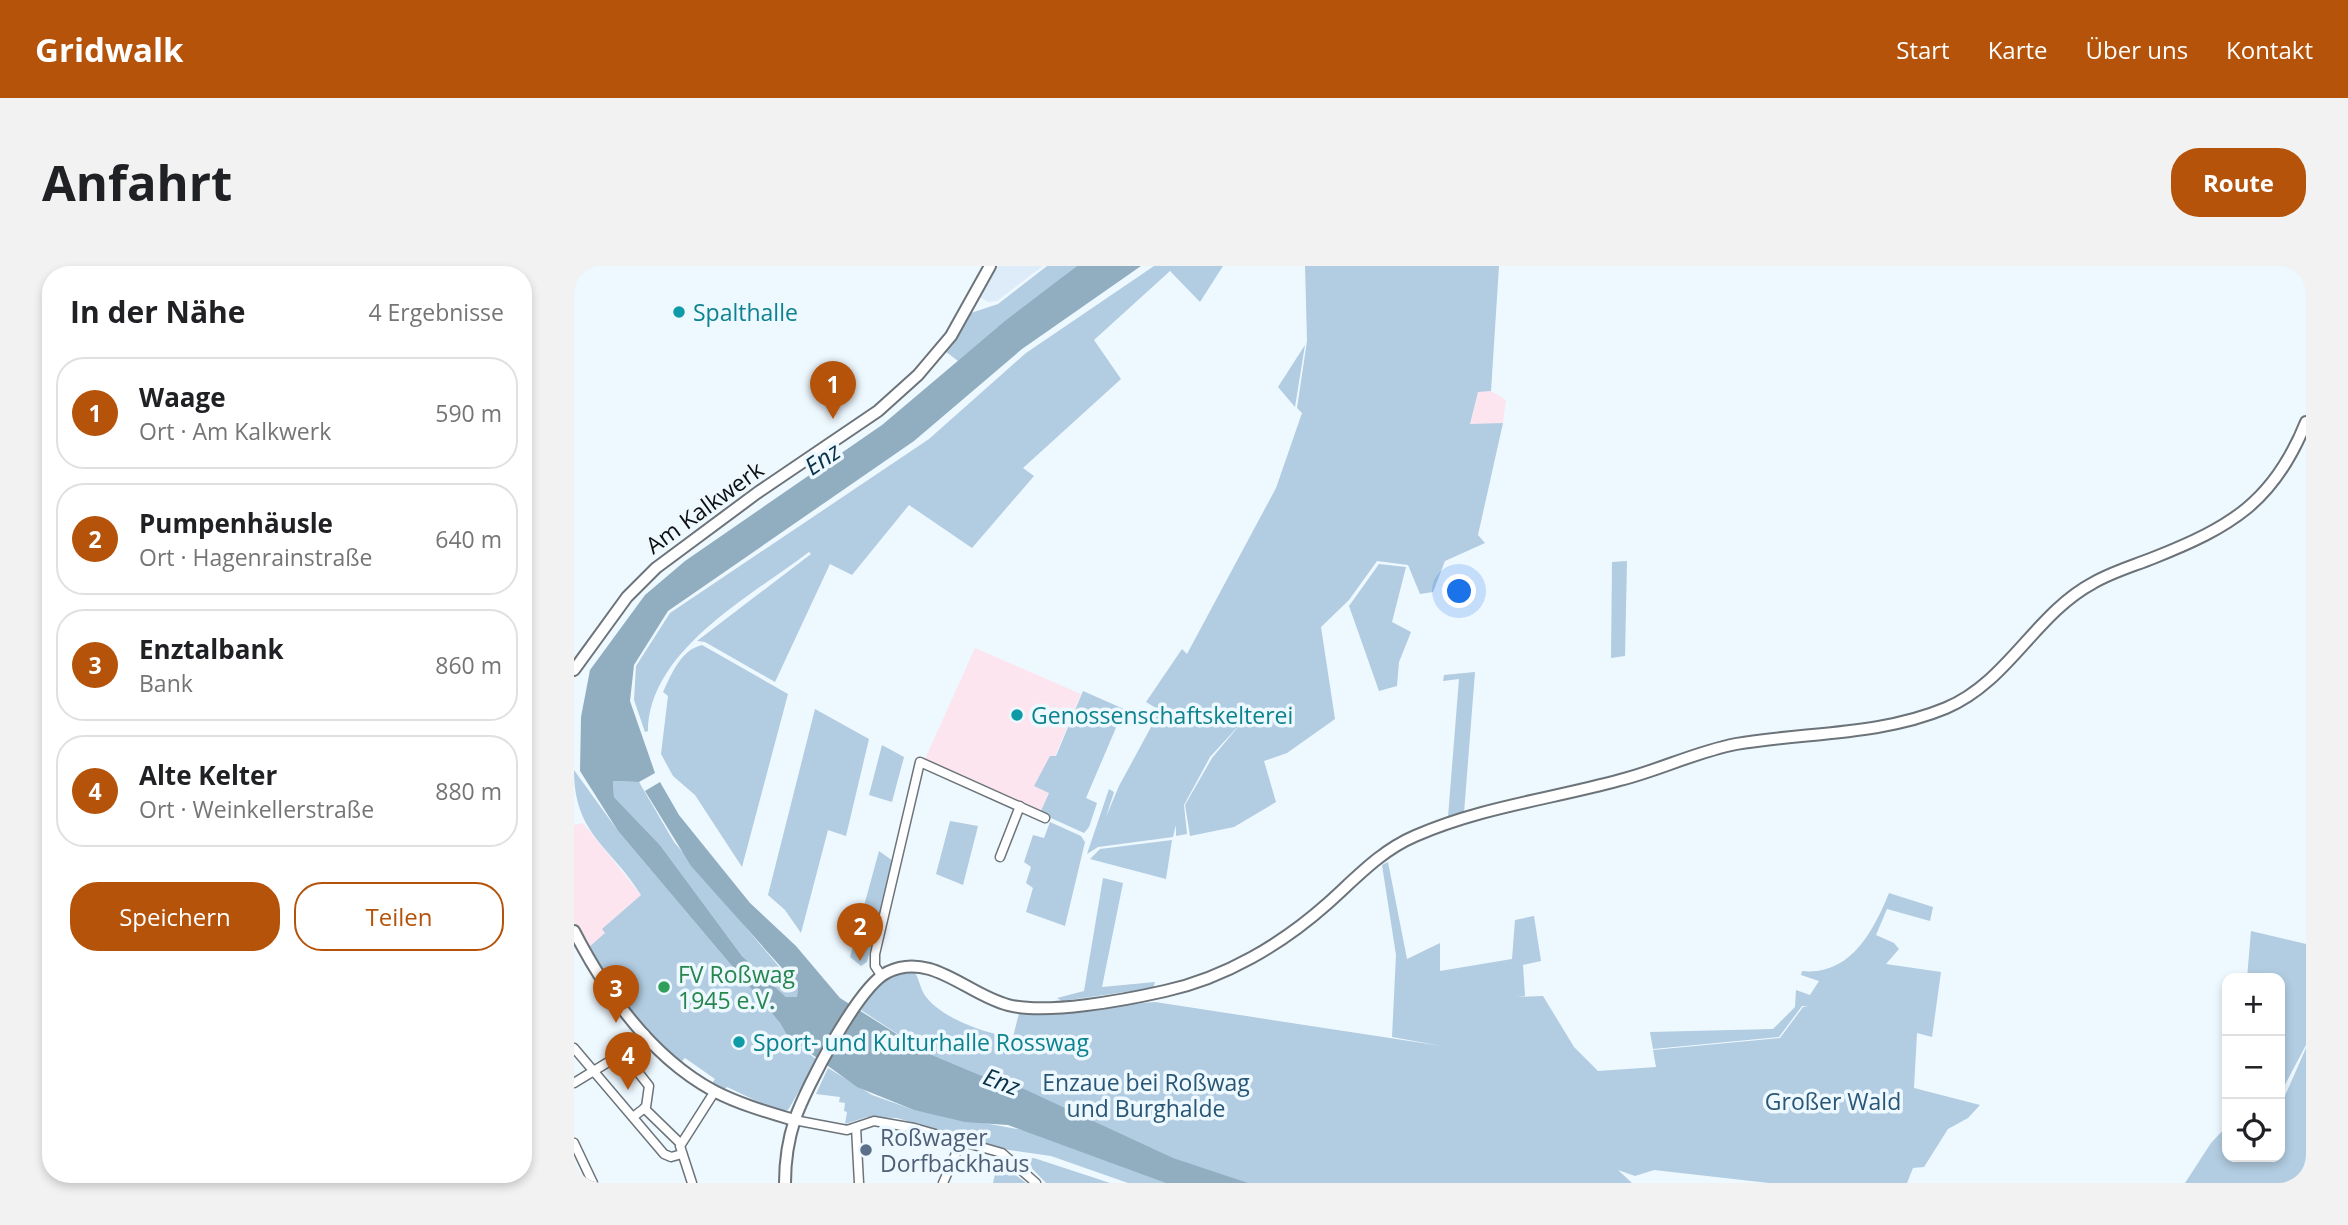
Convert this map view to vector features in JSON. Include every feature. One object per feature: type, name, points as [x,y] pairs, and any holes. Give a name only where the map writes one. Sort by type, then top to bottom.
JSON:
[{"type":"street","name":"Am Kalkwerk","points":[[574,670],[640,582],[673,554],[878,411],[902,390],[951,336],[990,266]]},
{"type":"street","points":[[785,1183],[787,1152],[794,1120],[861,997],[881,975],[900,967],[929,968],[992,1000],[1023,1008],[1045,1008],[1169,990],[1207,978],[1262,951],[1314,915],[1390,849],[1456,820],[1522,801],[1622,780],[1720,747],[1869,729],[1950,706],[1991,680],[2081,590],[2199,537],[2255,503],[2283,472],[2306,422]]},
{"type":"street","points":[[881,975],[875,966],[874,954],[920,762],[1045,818]]},
{"type":"street","points":[[1000,857],[1020,806]]},
{"type":"street","points":[[574,931],[608,989],[645,1034],[679,1066],[715,1091],[794,1120],[847,1130],[871,1121],[886,1122],[1002,1153],[1036,1183]]},
{"type":"street","points":[[574,1083],[623,1053],[645,1034]]},
{"type":"street","points":[[574,1048],[664,1154],[671,1157],[681,1149],[715,1091]]},
{"type":"street","points":[[623,1053],[649,1086],[645,1108],[633,1117]]},
{"type":"street","points":[[645,1108],[681,1149],[692,1183]]},
{"type":"street","points":[[856,1127],[859,1183]]},
{"type":"street","points":[[943,1183],[961,1142]]},
{"type":"street","points":[[574,1143],[593,1183]]},
{"type":"shaded area","points":[[995,266],[1043,266],[997,301],[988,302],[980,297]]},
{"type":"shaded area","points":[[1077,266],[1141,266],[1022,349],[914,441],[668,611],[634,665],[630,701],[655,773],[639,782],[613,781],[614,797],[660,845],[742,956],[786,997],[797,997],[798,986],[691,866],[645,791],[660,782],[679,815],[750,903],[796,946],[840,998],[925,1052],[980,1075],[1024,1089],[1173,1158],[1248,1183],[1166,1183],[1008,1125],[965,1122],[914,1110],[857,1087],[788,1037],[780,1023],[618,831],[580,771],[581,717],[590,670],[645,595],[685,561],[882,425],[1005,321]]},
{"type":"shaded area","points":[[1491,391],[1506,400],[1503,423],[1470,425],[1478,392]]},
{"type":"shaded area","points":[[975,648],[1081,694],[1055,756],[1035,786],[1049,792],[1040,813],[925,759]]},
{"type":"shaded area","points":[[583,823],[641,895],[602,929],[606,933],[588,948],[574,921],[574,825]]},
{"type":"green space","points":[[1047,266],[1077,266],[958,361],[945,351],[971,313],[998,304]]},
{"type":"green space","points":[[1154,266],[1223,266],[1200,302],[1170,271],[1094,340],[1121,379],[1023,468],[1034,476],[972,548],[909,505],[852,575],[830,564],[775,682],[705,642],[697,641],[811,554],[809,552],[733,607],[684,650],[665,675],[653,702],[648,731],[645,732],[634,700],[636,666],[670,613],[929,439],[1026,353]]},
{"type":"green space","points":[[1305,266],[1499,266],[1491,391],[1478,392],[1470,424],[1503,423],[1478,535],[1485,543],[1445,561],[1433,592],[1420,594],[1408,565],[1377,561],[1349,600],[1321,627],[1335,719],[1287,753],[1264,761],[1276,802],[1234,827],[1190,836],[1185,805],[1212,758],[1243,721],[1210,757],[1184,805],[1187,834],[1176,836],[1176,825],[1173,837],[1098,847],[1087,854],[1109,789],[1114,792],[1106,817],[1119,786],[1157,716],[1165,715],[1166,709],[1164,713],[1146,702],[1182,649],[1187,654],[1276,488],[1302,413],[1297,408],[1307,341]]},
{"type":"green space","points":[[1305,345],[1295,407],[1278,387]]},
{"type":"green space","points":[[1627,561],[1625,656],[1611,658],[1612,562]]},
{"type":"green space","points":[[1379,564],[1406,567],[1392,622],[1411,632],[1399,662],[1397,686],[1379,691],[1349,606]]},
{"type":"green space","points":[[702,645],[788,694],[742,867],[695,795],[673,776],[661,754],[668,696],[663,692],[683,657]]},
{"type":"green space","points":[[1475,672],[1464,813],[1448,817],[1459,679],[1443,681],[1444,675]]},
{"type":"green space","points":[[1083,691],[1124,709],[1086,798],[1097,803],[1089,827],[1084,833],[1040,813],[1049,793],[1034,786],[1050,756],[1056,756]]},
{"type":"green space","points":[[815,709],[869,739],[846,836],[828,830],[801,933],[785,910],[768,895]]},
{"type":"green space","points":[[882,745],[904,757],[892,802],[869,795]]},
{"type":"green space","points":[[574,770],[618,831],[780,1023],[788,1037],[817,1060],[788,1110],[778,1111],[727,1087],[723,1091],[711,1085],[715,1079],[685,1058],[680,1063],[627,1008],[588,948],[605,933],[602,929],[641,895],[587,825],[580,810]]},
{"type":"green space","points":[[613,781],[639,782],[674,842],[798,986],[797,998],[786,997],[742,956],[660,845],[614,797]]},
{"type":"green space","points":[[950,821],[978,826],[963,885],[936,874]]},
{"type":"green space","points":[[1050,822],[1081,836],[1085,842],[1065,926],[1026,912],[1033,888],[1026,883],[1031,867],[1024,862],[1033,835],[1044,838]]},
{"type":"green space","points":[[1172,840],[1166,879],[1090,859],[1100,849]]},
{"type":"green space","points":[[879,851],[893,861],[867,962],[861,966],[850,957]]},
{"type":"green space","name":"Großer Wald","points":[[1388,862],[1407,959],[1440,943],[1440,971],[1512,959],[1515,920],[1534,916],[1541,961],[1523,965],[1525,996],[1515,997],[1543,996],[1574,1047],[1598,1071],[1656,1067],[1653,1050],[1780,1038],[1803,1007],[1808,1006],[1802,1006],[1779,1037],[1653,1049],[1650,1032],[1773,1029],[1795,1007],[1796,990],[1810,995],[1819,981],[1801,975],[1802,971],[1819,971],[1846,959],[1867,936],[1889,893],[1933,907],[1930,921],[1887,909],[1876,935],[1894,943],[1899,949],[1886,964],[1941,972],[1932,1037],[1917,1033],[1914,1088],[1980,1105],[1968,1118],[1948,1129],[1924,1167],[1913,1168],[1907,1183],[1769,1183],[1654,1170],[1635,1176],[1618,1170],[1632,1183],[1128,1183],[1051,1156],[1002,1149],[897,1118],[867,1117],[845,1124],[847,1112],[844,1111],[845,1103],[839,1102],[840,1097],[816,1094],[828,1068],[872,1095],[914,1110],[1028,1131],[1026,1090],[980,1075],[925,1052],[861,1010],[883,983],[906,973],[915,973],[924,994],[940,1010],[978,1029],[1013,1037],[1019,1013],[1155,1002],[1442,1046],[1392,1037],[1396,955],[1382,865]]},
{"type":"green space","points":[[1103,878],[1123,883],[1102,987],[1155,982],[1153,988],[1062,1001],[1057,998],[1084,991]]},
{"type":"green space","points":[[2251,931],[2306,944],[2306,1045],[2285,1085],[2285,973],[2247,973]]},
{"type":"green space","points":[[2306,1048],[2306,1183],[2185,1183],[2211,1143],[2222,1131],[2222,1162],[2285,1162],[2285,1096]]},
{"type":"green space","points":[[1034,1158],[1110,1183],[1046,1183],[1023,1159]]},
{"type":"green space","points":[[998,1161],[1026,1183],[993,1183]]},
{"type":"place","name":"Spalthalle","points":[[679,312]]},
{"type":"place","name":"Waage","points":[[833,419]]},
{"type":"place","name":"Genossenschaftskelterei","points":[[1017,715]]},
{"type":"place","name":"Pumpenhäusle","points":[[860,961]]},
{"type":"place","name":"FV Roßwag 1945 e.V.","points":[[664,987]]},
{"type":"place","name":"Enztalbank","points":[[616,1023]]},
{"type":"place","name":"Sport- und Kulturhalle Rosswag","points":[[739,1042]]},
{"type":"place","name":"Alte Kelter","points":[[628,1090]]},
{"type":"place","name":"Roßwager Dorfbackhaus","points":[[866,1150]]},
{"type":"water label","name":"Enz","points":[[822,458]]},
{"type":"water label","name":"Enz","points":[[1002,1081]]},
{"type":"park label","name":"Enzaue bei Roßwag und Burghalde","points":[[1146,1095]]}]
